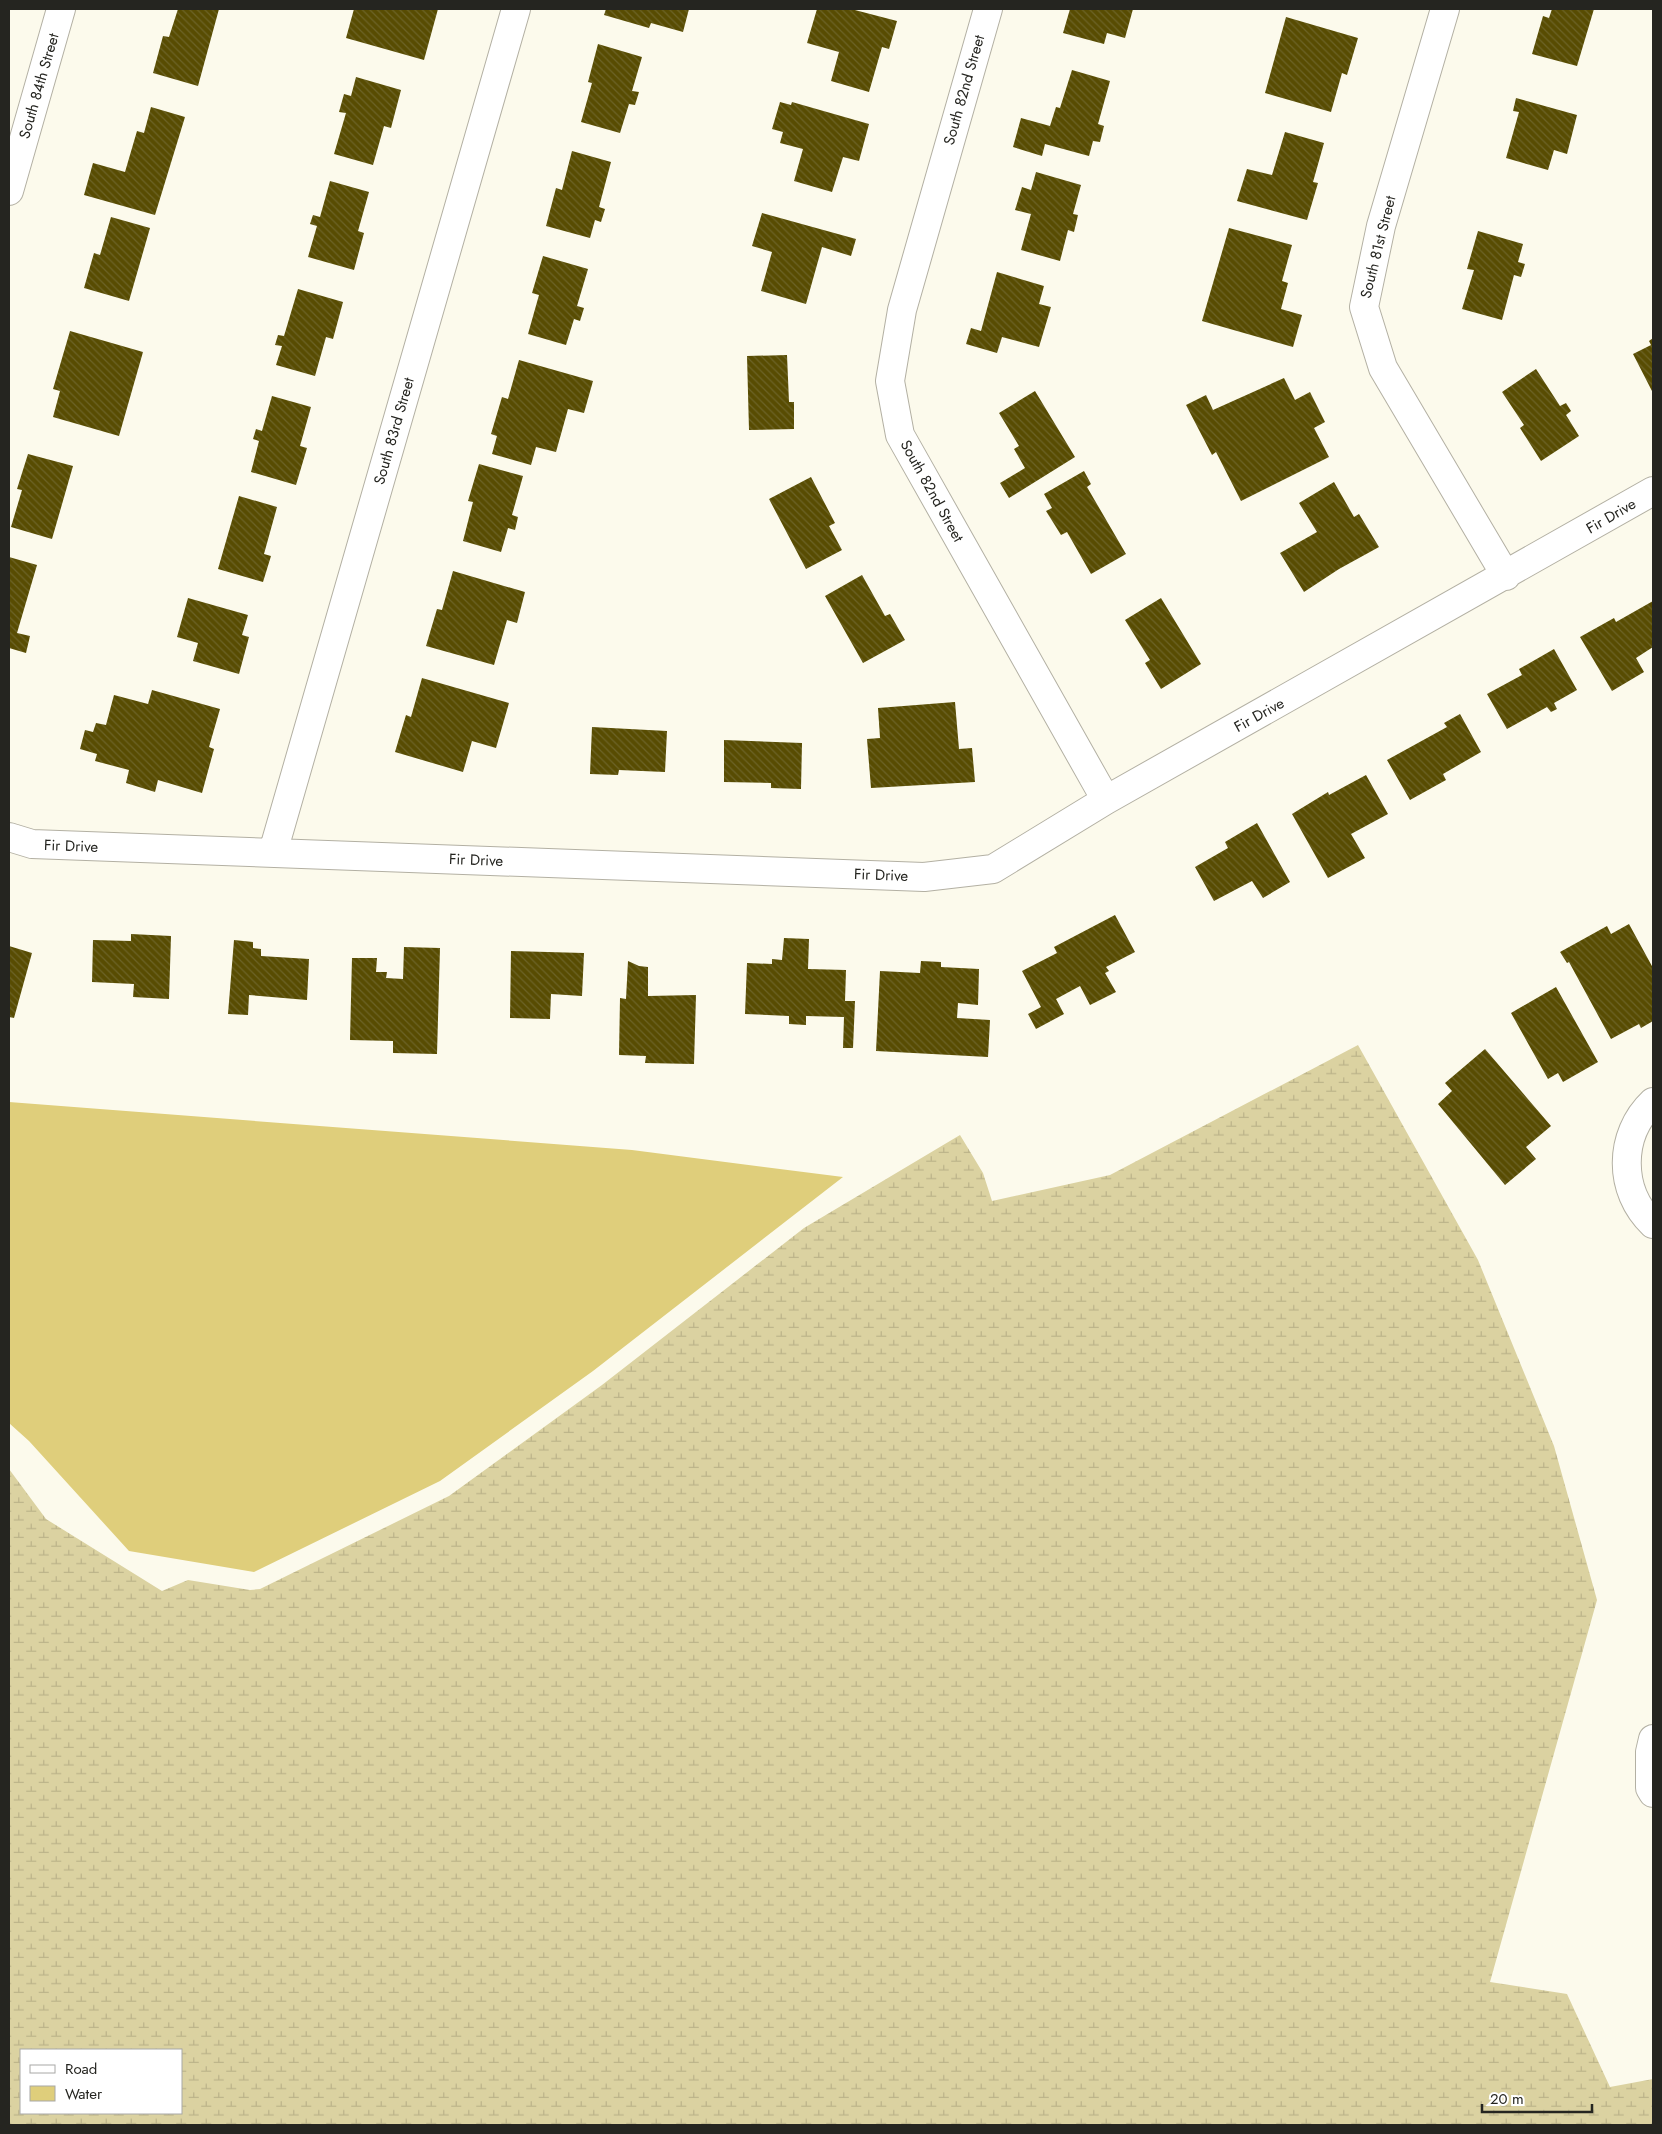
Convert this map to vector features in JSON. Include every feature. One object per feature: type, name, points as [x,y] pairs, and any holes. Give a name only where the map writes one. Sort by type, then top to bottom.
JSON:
[{"type":"street","name":"South 84th Street","points":[[9,191],[61,9]]},
{"type":"street","name":"South 83rd Street","points":[[273,852],[516,9]]},
{"type":"street","name":"South 82nd Street","points":[[988,9],[902,310],[890,381],[900,435],[1106,800]]},
{"type":"street","name":"South 81st Street","points":[[1445,9],[1381,226],[1364,307],[1383,368],[1506,576]]},
{"type":"street","name":"Fir Drive","points":[[9,837],[32,844],[924,877],[993,869],[1106,800],[1653,492]]},
{"type":"street","points":[[1653,1102],[1644,1111],[1630,1135],[1626,1163],[1630,1191],[1644,1215],[1653,1224]]},
{"type":"street","points":[[1653,1738],[1650,1752],[1650,1788],[1653,1793]]},
{"type":"green space","points":[[1358,1045],[1478,1260],[1554,1446],[1597,1600],[1490,1982],[1567,1994],[1610,2087],[1653,2079],[1653,2125],[9,2125],[9,1469],[46,1519],[162,1591],[188,1580],[250,1590],[260,1589],[449,1496],[602,1385],[804,1228],[960,1135],[983,1173],[992,1201],[1110,1175]]},
{"type":"water","points":[[9,1102],[632,1150],[843,1177],[593,1371],[440,1481],[254,1572],[129,1551],[29,1441],[9,1423]]},
{"type":"building","points":[[178,9],[219,9],[198,86],[153,73],[163,36],[169,37]]},
{"type":"building","points":[[354,9],[438,9],[424,60],[346,38]]},
{"type":"building","points":[[606,9],[689,9],[683,32],[651,23],[649,28],[604,15]]},
{"type":"building","points":[[817,9],[851,9],[897,21],[889,49],[882,47],[869,92],[831,81],[839,52],[807,43]]},
{"type":"building","points":[[1070,9],[1133,9],[1125,38],[1107,33],[1104,44],[1063,33]]},
{"type":"building","points":[[1552,9],[1594,9],[1577,66],[1532,54],[1543,16],[1549,18]]},
{"type":"building","points":[[1286,17],[1358,38],[1347,75],[1342,73],[1331,112],[1265,93]]},
{"type":"building","points":[[598,44],[642,57],[632,91],[639,92],[635,105],[629,104],[620,133],[581,122],[592,83],[588,82]]},
{"type":"building","points":[[1072,70],[1110,81],[1098,124],[1104,126],[1100,142],[1093,141],[1089,156],[1045,144],[1042,156],[1013,147],[1021,118],[1050,126],[1056,107],[1060,108]]},
{"type":"building","points":[[356,77],[401,90],[391,128],[384,126],[373,165],[334,154],[346,113],[339,112],[344,94],[351,96]]},
{"type":"building","points":[[1516,98],[1577,115],[1567,154],[1554,150],[1548,170],[1506,158],[1519,112],[1513,111]]},
{"type":"building","points":[[780,102],[791,105],[792,102],[869,124],[859,161],[843,157],[832,192],[794,181],[803,149],[780,143],[783,132],[772,129]]},
{"type":"building","points":[[151,107],[185,117],[155,215],[84,195],[93,163],[125,172],[137,131],[144,133]]},
{"type":"building","points":[[1285,132],[1324,143],[1313,182],[1318,183],[1307,220],[1237,201],[1247,169],[1272,175]]},
{"type":"building","points":[[572,151],[611,162],[599,207],[605,209],[601,222],[595,220],[590,238],[546,226],[556,188],[562,190]]},
{"type":"building","points":[[1036,172],[1081,185],[1073,214],[1078,215],[1074,232],[1068,230],[1060,261],[1021,250],[1031,214],[1015,210],[1022,187],[1031,190]]},
{"type":"building","points":[[330,181],[369,192],[358,231],[364,233],[354,270],[308,257],[317,226],[310,224],[313,215],[320,217]]},
{"type":"building","points":[[762,213],[856,239],[851,256],[822,247],[806,304],[761,291],[772,252],[752,246]]},
{"type":"building","points":[[111,217],[150,228],[129,301],[84,288],[94,253],[100,255]]},
{"type":"building","points":[[1229,228],[1292,245],[1282,281],[1288,283],[1281,309],[1302,315],[1293,347],[1202,321]]},
{"type":"building","points":[[1478,231],[1523,244],[1518,262],[1525,264],[1521,277],[1514,275],[1502,320],[1462,309],[1474,270],[1467,269]]},
{"type":"building","points":[[543,256],[588,269],[577,306],[584,308],[580,321],[574,319],[566,345],[528,334],[539,295],[532,293]]},
{"type":"building","points":[[997,272],[1044,286],[1039,304],[1051,307],[1039,347],[1002,337],[997,353],[966,344],[971,328],[981,331]]},
{"type":"building","points":[[298,289],[343,302],[333,339],[326,337],[315,376],[276,365],[282,346],[275,345],[278,335],[284,336]]},
{"type":"building","points":[[70,331],[143,352],[119,436],[53,417],[60,391],[53,389]]},
{"type":"building","points":[[1653,338],[1653,393],[1633,354],[1651,345],[1649,341]]},
{"type":"building","points":[[787,355],[789,402],[794,402],[794,429],[749,430],[747,356]]},
{"type":"building","points":[[519,360],[593,381],[584,413],[568,409],[556,452],[536,447],[531,465],[492,454],[497,436],[491,434],[502,397],[508,399]]},
{"type":"building","points":[[1536,369],[1560,406],[1566,403],[1571,411],[1566,415],[1579,436],[1541,461],[1520,428],[1524,425],[1502,392]]},
{"type":"building","points":[[1284,378],[1295,400],[1310,392],[1325,422],[1314,428],[1329,457],[1241,501],[1216,452],[1212,455],[1186,405],[1206,395],[1213,410]]},
{"type":"building","points":[[1035,391],[1075,457],[1009,498],[1000,483],[1025,468],[1014,449],[1019,446],[999,413]]},
{"type":"building","points":[[272,396],[311,407],[300,446],[307,448],[296,485],[251,472],[259,441],[253,439],[256,429],[262,431]]},
{"type":"building","points":[[28,454],[73,466],[52,539],[11,527],[22,490],[17,489]]},
{"type":"building","points":[[479,464],[523,476],[512,515],[518,517],[515,530],[508,528],[501,552],[463,541],[473,502],[468,501]]},
{"type":"building","points":[[1084,471],[1091,484],[1087,487],[1126,554],[1091,574],[1067,532],[1061,535],[1046,511],[1052,508],[1044,494]]},
{"type":"building","points":[[811,477],[835,523],[829,526],[842,550],[806,569],[769,499]]},
{"type":"building","points":[[1334,482],[1354,517],[1359,514],[1379,547],[1339,569],[1304,592],[1280,553],[1317,532],[1299,503]]},
{"type":"building","points":[[239,496],[277,507],[264,554],[271,556],[263,582],[218,569]]},
{"type":"building","points":[[9,557],[37,565],[17,633],[30,636],[26,653],[9,648]]},
{"type":"building","points":[[453,571],[525,592],[517,623],[507,620],[494,665],[426,646],[437,609],[442,610]]},
{"type":"building","points":[[862,575],[885,616],[890,614],[905,640],[863,663],[825,596]]},
{"type":"building","points":[[188,598],[248,615],[242,635],[249,637],[239,674],[193,661],[198,643],[177,637]]},
{"type":"building","points":[[1161,598],[1201,664],[1161,689],[1145,663],[1150,660],[1125,620]]},
{"type":"building","points":[[1653,601],[1653,647],[1636,658],[1644,672],[1612,691],[1580,637],[1614,618],[1616,622]]},
{"type":"building","points":[[1554,649],[1577,690],[1554,703],[1557,709],[1551,712],[1547,707],[1507,729],[1487,694],[1522,675],[1519,669]]},
{"type":"building","points":[[422,678],[509,703],[496,748],[472,741],[463,772],[395,752],[406,715],[411,717]]},
{"type":"building","points":[[152,690],[220,709],[209,747],[214,749],[202,793],[158,780],[155,792],[126,783],[129,770],[95,761],[97,754],[80,749],[85,730],[93,732],[96,723],[106,725],[114,695],[148,704]]},
{"type":"building","points":[[955,702],[959,749],[972,748],[975,782],[871,788],[867,739],[880,738],[878,708]]},
{"type":"building","points":[[1460,714],[1481,752],[1443,774],[1446,780],[1410,800],[1387,760],[1447,727],[1444,723]]},
{"type":"building","points":[[592,727],[667,731],[665,772],[619,770],[618,775],[590,774]]},
{"type":"building","points":[[724,740],[802,743],[801,789],[771,788],[771,783],[724,782]]},
{"type":"building","points":[[1366,775],[1388,814],[1351,834],[1365,858],[1328,878],[1292,814],[1328,792],[1329,795]]},
{"type":"building","points":[[1257,823],[1290,882],[1263,898],[1252,881],[1214,901],[1195,867],[1228,848],[1225,842]]},
{"type":"building","points":[[1115,915],[1135,952],[1106,967],[1109,971],[1105,973],[1116,992],[1090,1005],[1080,986],[1056,999],[1064,1014],[1036,1029],[1028,1014],[1041,1007],[1022,971],[1057,953],[1054,947]]},
{"type":"building","points":[[1629,924],[1653,968],[1653,1021],[1641,1028],[1639,1024],[1611,1039],[1569,962],[1567,963],[1560,952],[1607,926],[1611,934]]},
{"type":"building","points":[[131,934],[171,936],[169,999],[133,997],[134,984],[92,982],[93,940],[131,941]]},
{"type":"building","points":[[784,938],[809,939],[808,969],[846,970],[845,1001],[855,1001],[853,1048],[843,1048],[844,1017],[806,1016],[806,1025],[789,1024],[789,1016],[745,1014],[747,963],[772,964],[772,959],[782,960]]},
{"type":"building","points":[[234,940],[253,942],[253,948],[261,949],[261,956],[309,959],[307,1000],[249,995],[248,1015],[228,1014]]},
{"type":"building","points":[[9,946],[32,953],[14,1018],[9,1017]]},
{"type":"building","points":[[404,947],[440,948],[437,1054],[393,1053],[393,1041],[350,1040],[352,958],[377,958],[376,972],[387,972],[386,978],[403,979]]},
{"type":"building","points":[[511,951],[584,953],[582,996],[551,994],[550,1019],[510,1018]]},
{"type":"building","points":[[628,961],[639,966],[648,967],[648,996],[696,995],[694,1064],[645,1063],[646,1056],[619,1055],[620,998],[626,999]]},
{"type":"building","points":[[921,961],[941,962],[941,967],[979,969],[978,1005],[958,1003],[957,1018],[990,1020],[988,1057],[876,1051],[880,971],[920,973]]},
{"type":"building","points":[[1556,987],[1598,1062],[1563,1082],[1558,1073],[1548,1079],[1511,1013]]},
{"type":"building","points":[[1485,1049],[1551,1126],[1526,1147],[1536,1159],[1505,1185],[1438,1104],[1452,1091],[1445,1083]]}]
